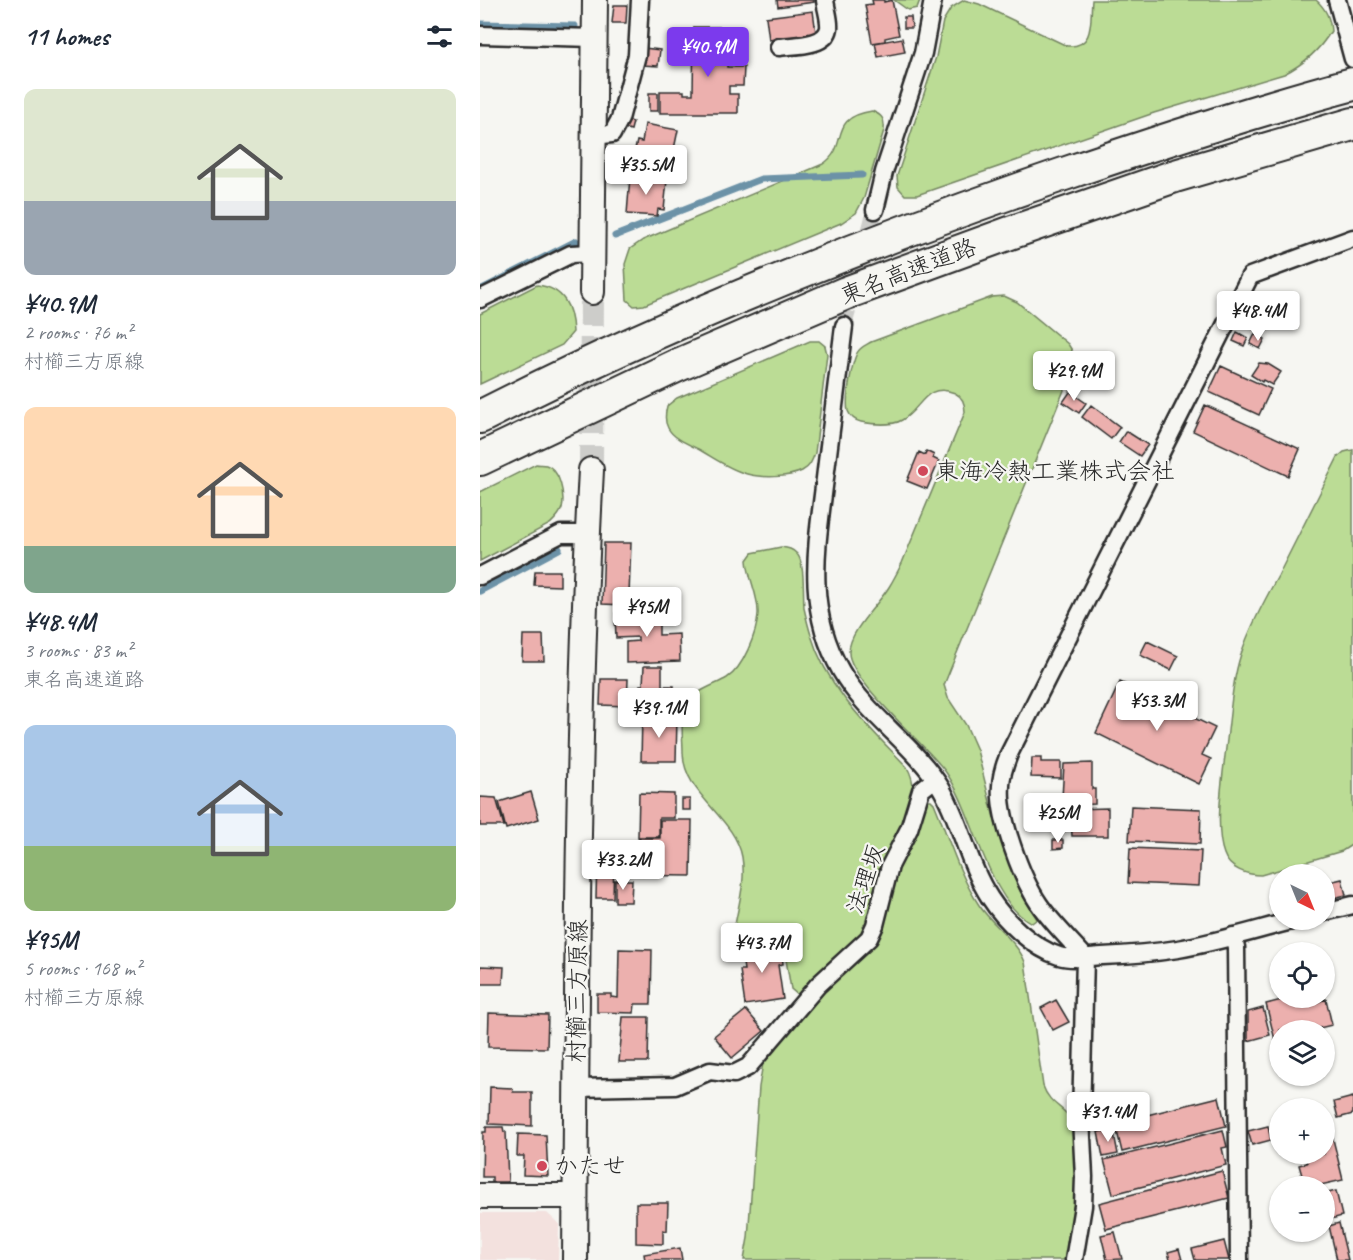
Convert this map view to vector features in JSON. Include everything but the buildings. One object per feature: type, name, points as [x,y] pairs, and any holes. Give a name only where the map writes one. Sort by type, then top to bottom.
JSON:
[{"type":"highway","name":"東名高速道路","points":[[480,417],[662,329],[834,257],[996,197],[1162,141],[1353,84]]},
{"type":"highway","name":"東名高速道路","points":[[480,459],[676,366],[846,293],[1175,176],[1353,124]]},
{"type":"main road","points":[[592,292],[595,0]]},
{"type":"main road","name":"村櫛三方原線","points":[[575,1260],[581,746],[591,470]]},
{"type":"main road","points":[[480,1196],[575,1196]]},
{"type":"street","points":[[594,136],[612,134],[620,119],[637,55],[640,0]]},
{"type":"street","points":[[779,47],[816,42],[828,34],[825,0]]},
{"type":"street","points":[[875,210],[884,172],[923,53],[933,0]]},
{"type":"street","points":[[1337,0],[1353,58]]},
{"type":"street","points":[[480,35],[594,38]]},
{"type":"street","points":[[1074,1260],[1080,1234],[1084,1187],[1082,1118],[1085,957],[1039,904],[1022,871],[1001,803],[1000,786],[1009,754],[1250,276],[1353,238]]},
{"type":"street","points":[[480,299],[571,254],[592,253]]},
{"type":"street","points":[[844,326],[815,565],[818,609],[831,652],[854,690],[935,779],[946,798],[979,878],[1000,913],[1015,928],[1051,953],[1068,958],[1148,953],[1197,945],[1269,927]]},
{"type":"street","points":[[480,576],[561,534],[587,534]]},
{"type":"street","name":"法理坂","points":[[576,1088],[675,1086],[710,1071],[734,1074],[748,1067],[818,985],[869,938],[875,925],[890,866],[909,829],[921,789],[935,779]]},
{"type":"street","points":[[1335,909],[1353,905]]},
{"type":"street","points":[[1233,936],[1236,947],[1239,1260]]},
{"type":"shaded area","points":[[480,1213],[547,1213],[559,1224],[558,1260],[480,1260]]},
{"type":"green space","points":[[894,0],[920,0],[917,8],[908,10]]},
{"type":"green space","points":[[964,0],[979,4],[1067,46],[1082,43],[1087,38],[1091,24],[1092,0],[1316,0],[1327,14],[1331,31],[1311,56],[1284,74],[1154,113],[917,195],[905,195],[898,187],[897,176],[936,57],[943,21],[951,8]]},
{"type":"green space","points":[[872,111],[882,118],[884,130],[864,198],[856,213],[841,223],[644,305],[634,306],[627,300],[625,264],[630,249],[643,240],[823,164],[836,149],[844,126],[849,120]]},
{"type":"green space","points":[[537,285],[554,290],[565,300],[571,315],[573,332],[562,345],[480,384],[480,314]]},
{"type":"green space","points":[[1004,296],[1017,302],[1068,344],[1073,352],[1074,364],[944,685],[948,698],[966,725],[977,750],[995,822],[1013,875],[1037,919],[1032,923],[1017,912],[1004,896],[983,854],[965,808],[945,771],[874,695],[852,664],[849,652],[850,644],[859,627],[889,587],[902,563],[965,412],[965,406],[960,397],[945,390],[937,391],[924,398],[909,415],[898,422],[876,424],[855,420],[848,411],[847,398],[857,353],[871,342],[992,297]]},
{"type":"green space","points":[[810,341],[819,341],[825,346],[827,354],[815,453],[805,469],[790,475],[775,477],[741,472],[681,440],[668,428],[665,417],[667,406],[677,398]]},
{"type":"green space","points":[[1353,450],[1353,844],[1342,851],[1298,864],[1269,864],[1269,873],[1250,874],[1234,867],[1226,859],[1220,827],[1223,776],[1238,663],[1258,614],[1338,457],[1344,452]]},
{"type":"green space","points":[[536,464],[551,467],[558,477],[563,496],[560,513],[550,524],[480,561],[480,492]]},
{"type":"green space","points":[[781,547],[792,550],[800,558],[806,618],[818,655],[827,673],[864,722],[907,767],[913,786],[913,794],[867,929],[798,995],[791,989],[783,942],[768,937],[740,939],[735,933],[743,883],[742,857],[730,830],[691,780],[685,766],[682,733],[683,712],[688,702],[701,691],[733,673],[744,658],[752,640],[758,607],[747,560],[752,553]]},
{"type":"green space","points":[[927,800],[934,803],[960,868],[979,905],[1016,947],[1025,962],[1043,1086],[1050,1098],[1068,1115],[1074,1126],[1074,1193],[1072,1226],[1066,1260],[744,1260],[748,1238],[759,1087],[763,1063],[776,1044],[823,990],[868,948]]},
{"type":"waterway","points":[[480,24],[575,26]]},
{"type":"waterway","points":[[615,236],[761,179],[862,175]]},
{"type":"waterway","points":[[480,290],[576,241]]},
{"type":"waterway","points":[[480,591],[559,549]]},
{"type":"tunnel","points":[[844,326],[875,210]]},
{"type":"tunnel","points":[[591,470],[592,292]]},
{"type":"place","name":"東海冷熱工業株式会社","points":[[923,471]]},
{"type":"place","name":"かたせ","points":[[542,1166]]}]
